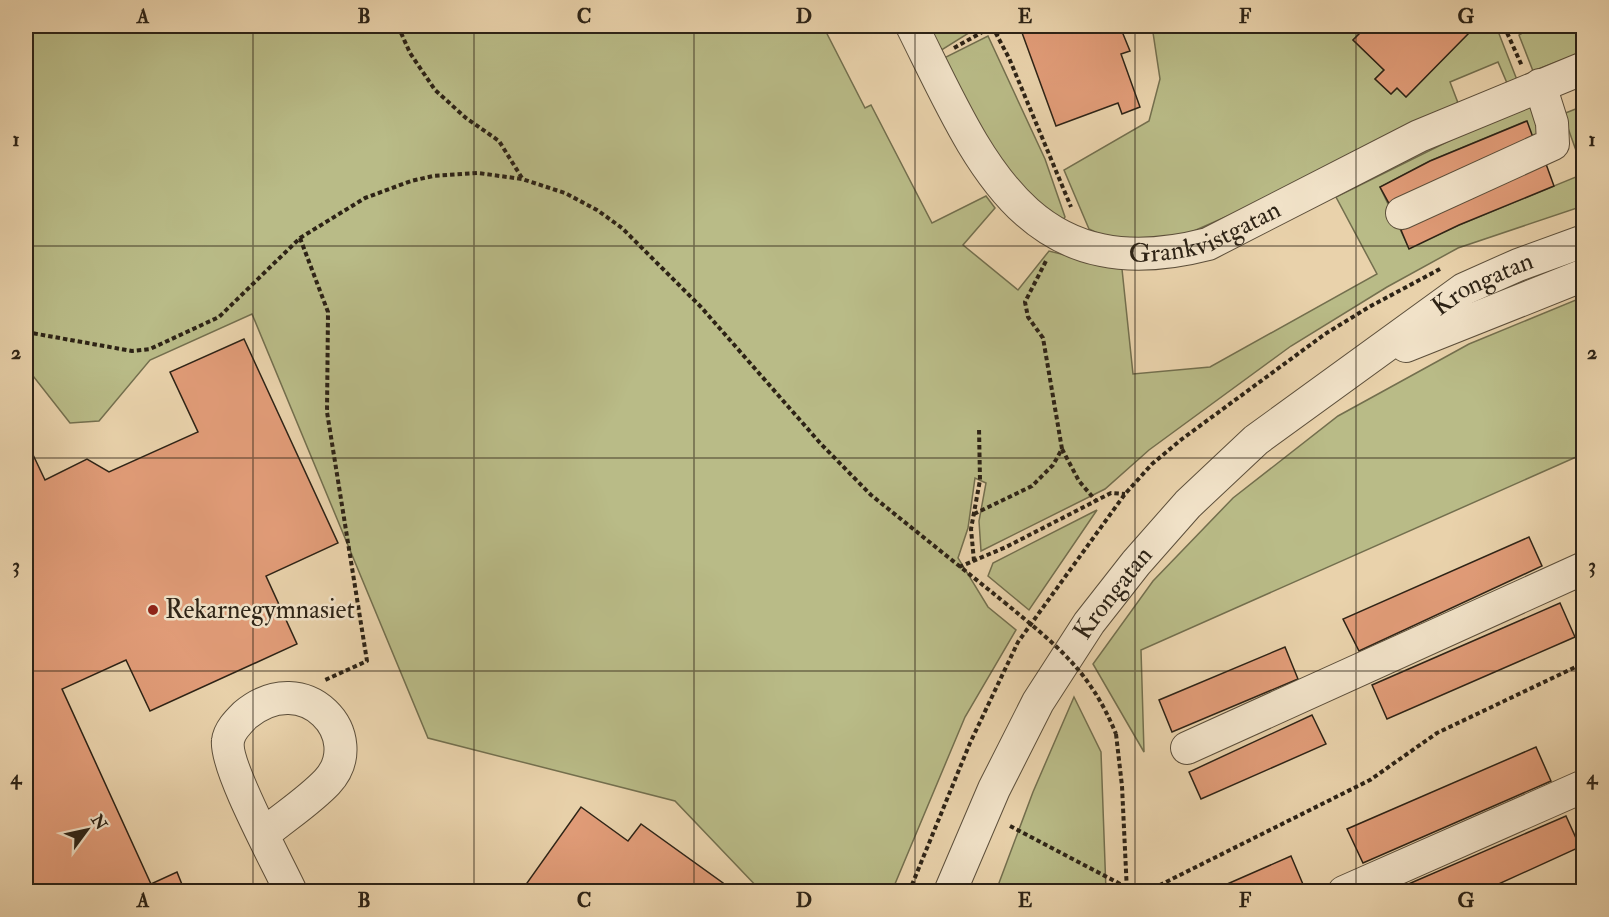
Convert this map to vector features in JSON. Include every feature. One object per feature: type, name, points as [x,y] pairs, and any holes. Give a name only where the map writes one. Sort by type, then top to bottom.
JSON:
[{"type":"street","name":"Grankvistgatan","points":[[912,26],[987,169],[1012,199],[1039,223],[1071,239],[1098,250],[1137,256],[1174,253],[1208,244],[1419,136],[1584,68]]},
{"type":"street","points":[[1401,213],[1553,144],[1552,123],[1535,87]]},
{"type":"street","name":"Krongatan","points":[[950,891],[994,789],[1038,702],[1089,623],[1136,563],[1188,504],[1256,440],[1464,289],[1518,265],[1584,241]]},
{"type":"street","name":"Krongatan","points":[[1363,363],[1584,275]]},
{"type":"street","points":[[1187,748],[1584,568]]},
{"type":"street","points":[[264,834],[328,781],[336,767],[340,751],[337,733],[329,718],[313,703],[291,697],[271,700],[252,710],[236,723],[228,740],[229,758],[264,834],[291,891]]},
{"type":"street","points":[[1344,891],[1584,786]]},
{"type":"path","points":[[398,26],[410,53],[435,90],[466,118],[499,141],[522,179]]},
{"type":"path","points":[[930,62],[992,26],[1060,176],[1071,239],[1025,302],[1028,317],[1043,338],[1062,449],[1079,480],[1096,501]]},
{"type":"path","points":[[997,34],[1005,26]]},
{"type":"path","points":[[1504,26],[1535,87]]},
{"type":"path","points":[[26,332],[132,351],[150,349],[219,317],[300,238],[350,205],[411,181],[456,174],[489,174],[522,179],[565,193],[597,210],[622,228],[701,307],[821,444],[871,495],[1063,650],[1080,669],[1105,708],[1116,734],[1122,786],[1127,889]]},
{"type":"path","points":[[291,697],[367,661],[327,412],[328,312],[300,238]]},
{"type":"path","points":[[974,561],[971,529],[980,480],[979,428]]},
{"type":"path","points":[[974,514],[1032,486],[1053,465],[1062,449]]},
{"type":"path","points":[[959,568],[1111,493],[1125,494]]},
{"type":"path","points":[[1146,891],[1370,780],[1437,733],[1584,663]]},
{"type":"path","points":[[1010,826],[1127,889]]},
{"type":"path","points":[[1574,891],[1584,886]]},
{"type":"green space","points":[[26,26],[823,26],[865,108],[871,105],[932,223],[986,196],[995,208],[963,245],[1018,290],[1049,251],[1122,269],[1133,374],[1210,367],[1377,274],[1336,197],[1469,131],[1536,105],[1542,128],[1535,143],[1526,121],[1430,161],[1380,187],[1409,248],[1583,174],[1583,206],[1458,248],[1387,287],[1291,346],[1149,450],[1105,489],[981,551],[979,521],[986,483],[975,478],[968,528],[958,558],[988,607],[1016,630],[965,717],[892,891],[761,891],[675,801],[428,738],[252,314],[150,360],[99,421],[70,423],[26,367]]},
{"type":"green space","points":[[928,26],[980,26],[940,51]]},
{"type":"green space","points":[[1152,26],[1367,26],[1353,40],[1384,70],[1375,79],[1391,94],[1397,88],[1406,97],[1467,34],[1461,27],[1496,26],[1517,80],[1507,83],[1498,62],[1450,82],[1458,103],[1246,208],[1162,245],[1114,241],[1089,229],[1064,170],[1149,121],[1160,79]]},
{"type":"green space","points":[[1534,26],[1583,26],[1583,52],[1533,71],[1519,35]]},
{"type":"green space","points":[[988,36],[1045,159],[1065,217],[1062,222],[1041,207],[1023,189],[992,149],[944,58]]},
{"type":"green space","points":[[1583,106],[1584,173],[1563,114]]},
{"type":"green space","points":[[1583,297],[1583,454],[1141,650],[1144,752],[1093,664],[1153,581],[1233,498],[1338,416],[1469,344]]},
{"type":"green space","points":[[1097,510],[1029,610],[988,576],[993,563]]},
{"type":"green space","points":[[1074,697],[1101,752],[1106,891],[996,891],[1033,792]]},
{"type":"building","points":[[1033,26],[1111,26],[1114,32],[1121,29],[1130,51],[1121,54],[1140,107],[1122,114],[1118,103],[1056,126],[1021,30]]},
{"type":"building","points":[[1367,26],[1374,26],[1377,29],[1381,26],[1459,26],[1468,34],[1406,97],[1397,88],[1391,94],[1375,79],[1384,70],[1353,40]]},
{"type":"building","points":[[1519,26],[1534,26],[1525,33]]},
{"type":"building","points":[[1527,121],[1535,143],[1391,207],[1380,187],[1430,161]]},
{"type":"building","points":[[1546,164],[1554,186],[1459,225],[1409,249],[1401,230],[1447,204]]},
{"type":"building","name":"Rekarnegymnasiet","points":[[244,339],[338,543],[266,576],[297,644],[150,711],[126,660],[62,689],[151,884],[177,872],[185,892],[26,892],[26,440],[45,480],[87,459],[109,472],[198,432],[170,372]]},
{"type":"building","points":[[1529,537],[1542,566],[1359,651],[1343,619]]},
{"type":"building","points":[[1560,603],[1575,637],[1387,719],[1372,685]]},
{"type":"building","points":[[1285,647],[1298,679],[1172,732],[1159,700]]},
{"type":"building","points":[[1312,715],[1326,744],[1201,799],[1189,772]]},
{"type":"building","points":[[1536,747],[1551,781],[1363,863],[1347,829]]},
{"type":"building","points":[[581,807],[628,841],[641,824],[723,883],[717,892],[539,892],[527,883]]},
{"type":"building","points":[[1566,816],[1580,847],[1481,892],[1390,892]]},
{"type":"building","points":[[1291,856],[1305,889],[1209,892]]},
{"type":"place","name":"Rekarnegymnasiet","points":[[153,610]]}]
